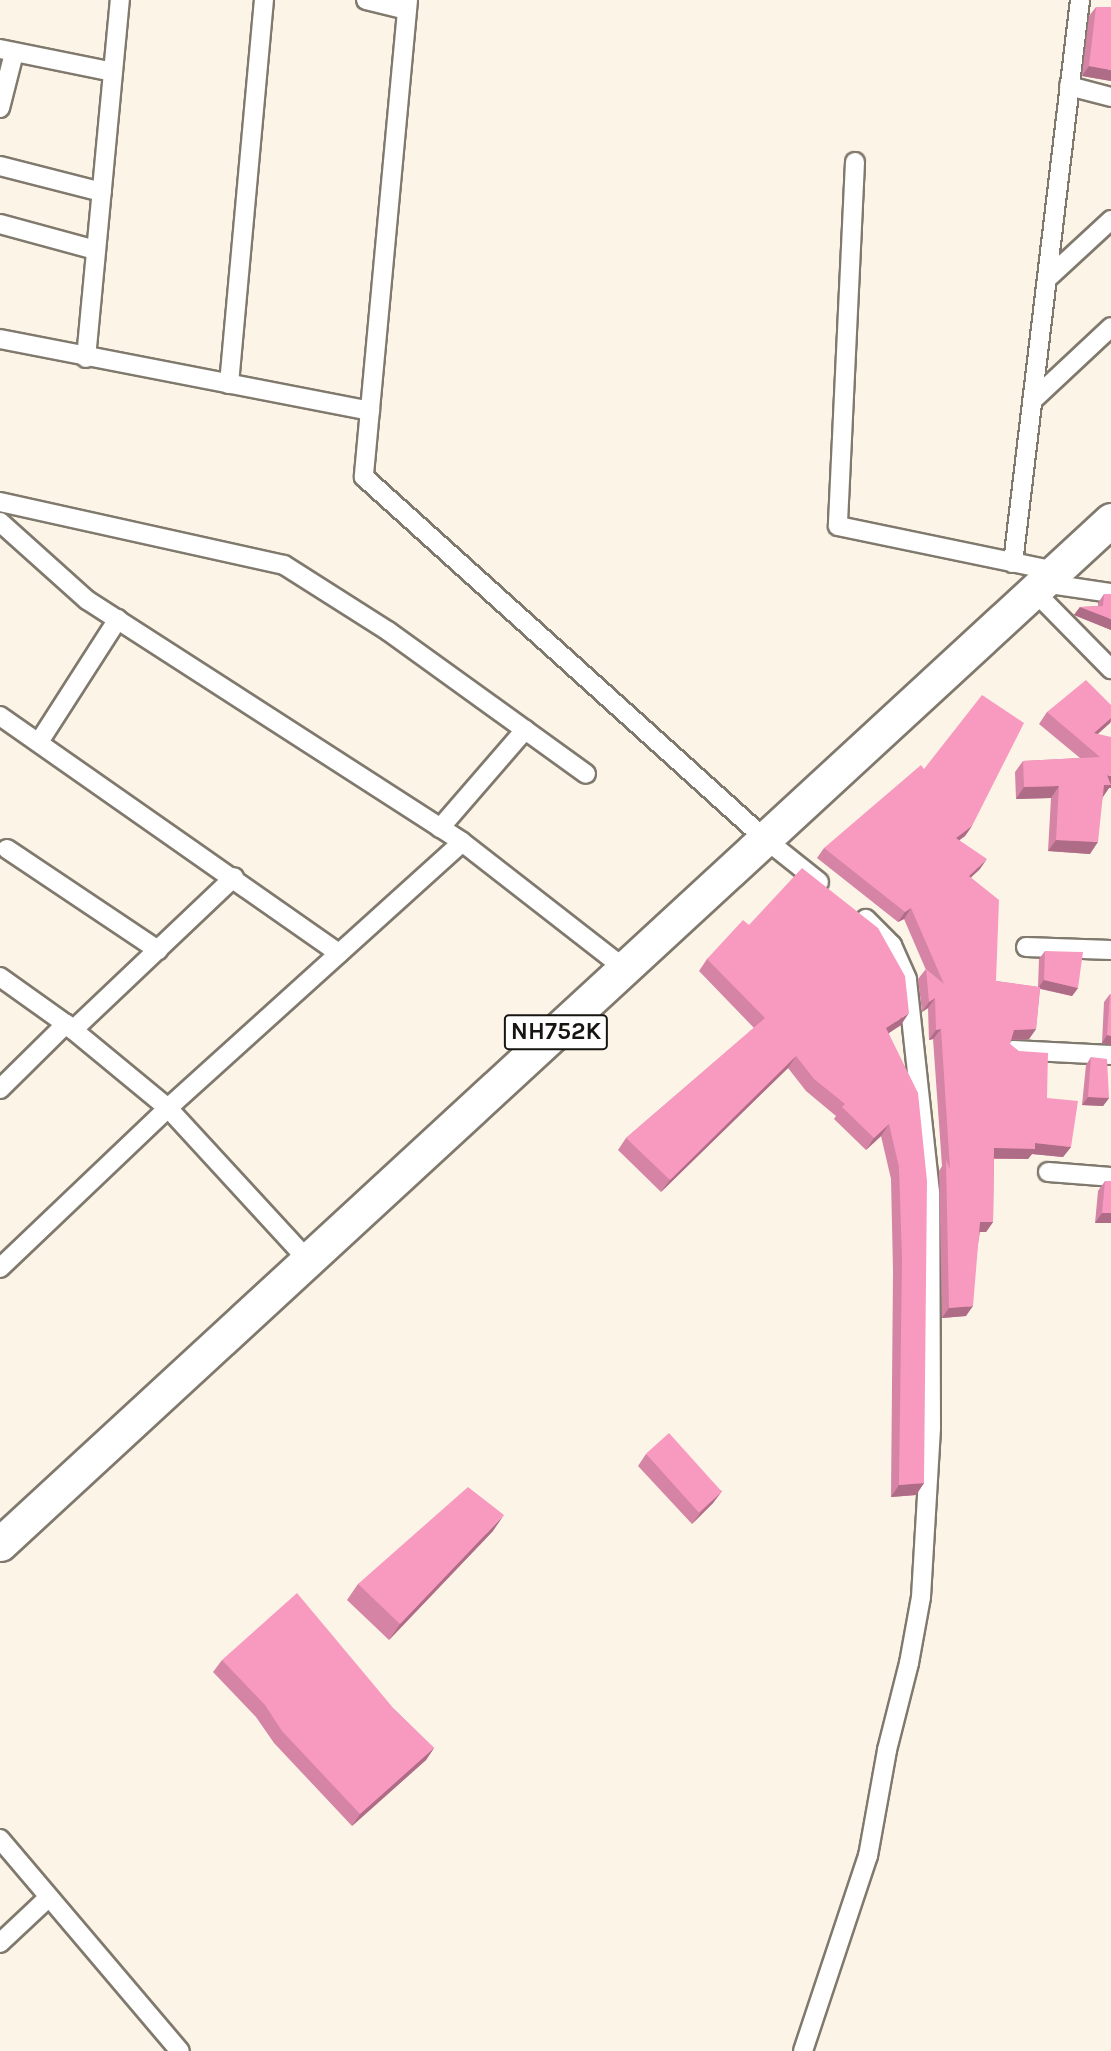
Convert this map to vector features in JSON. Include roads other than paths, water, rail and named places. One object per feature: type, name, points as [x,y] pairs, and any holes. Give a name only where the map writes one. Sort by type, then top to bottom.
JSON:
[{"type":"highway","name":"NH752K","points":[[0,1544],[1111,520]]},
{"type":"street","points":[[86,358],[120,0]]},
{"type":"street","points":[[229,384],[264,0]]},
{"type":"street","points":[[366,0],[407,5],[364,477],[765,839],[835,894]]},
{"type":"street","points":[[1013,563],[1080,0]]},
{"type":"street","points":[[0,108],[7,51],[113,72]]},
{"type":"street","points":[[1069,86],[1111,97]]},
{"type":"street","points":[[855,162],[838,526],[1013,563],[1044,582],[1111,669]]},
{"type":"street","points":[[0,166],[102,192]]},
{"type":"street","points":[[1047,279],[1111,220]]},
{"type":"street","points":[[0,223],[96,250]]},
{"type":"street","points":[[1032,401],[1111,327]]},
{"type":"street","points":[[0,339],[86,358],[370,411]]},
{"type":"street","points":[[0,502],[284,565],[388,631],[586,774]]},
{"type":"street","points":[[0,522],[87,600],[462,842],[624,968]]},
{"type":"street","points":[[1044,582],[1111,593]]},
{"type":"street","points":[[38,742],[118,619]]},
{"type":"street","points":[[0,716],[234,877],[339,953]]},
{"type":"street","points":[[440,828],[525,730]]},
{"type":"street","points":[[0,1268],[168,1108],[462,842]]},
{"type":"street","points":[[7,849],[158,950]]},
{"type":"street","points":[[0,1089],[158,950],[234,877]]},
{"type":"street","points":[[803,2051],[868,1856],[887,1750],[909,1662],[921,1597],[931,1427],[930,1192],[907,979],[892,945],[854,909]]},
{"type":"street","points":[[1026,947],[1111,950]]},
{"type":"street","points":[[0,978],[70,1027],[168,1108],[307,1260]]},
{"type":"street","points":[[1013,1050],[1111,1055]]},
{"type":"street","points":[[1048,1172],[1111,1177]]},
{"type":"street","points":[[0,1839],[180,2051]]},
{"type":"street","points":[[0,1943],[49,1897]]}]
